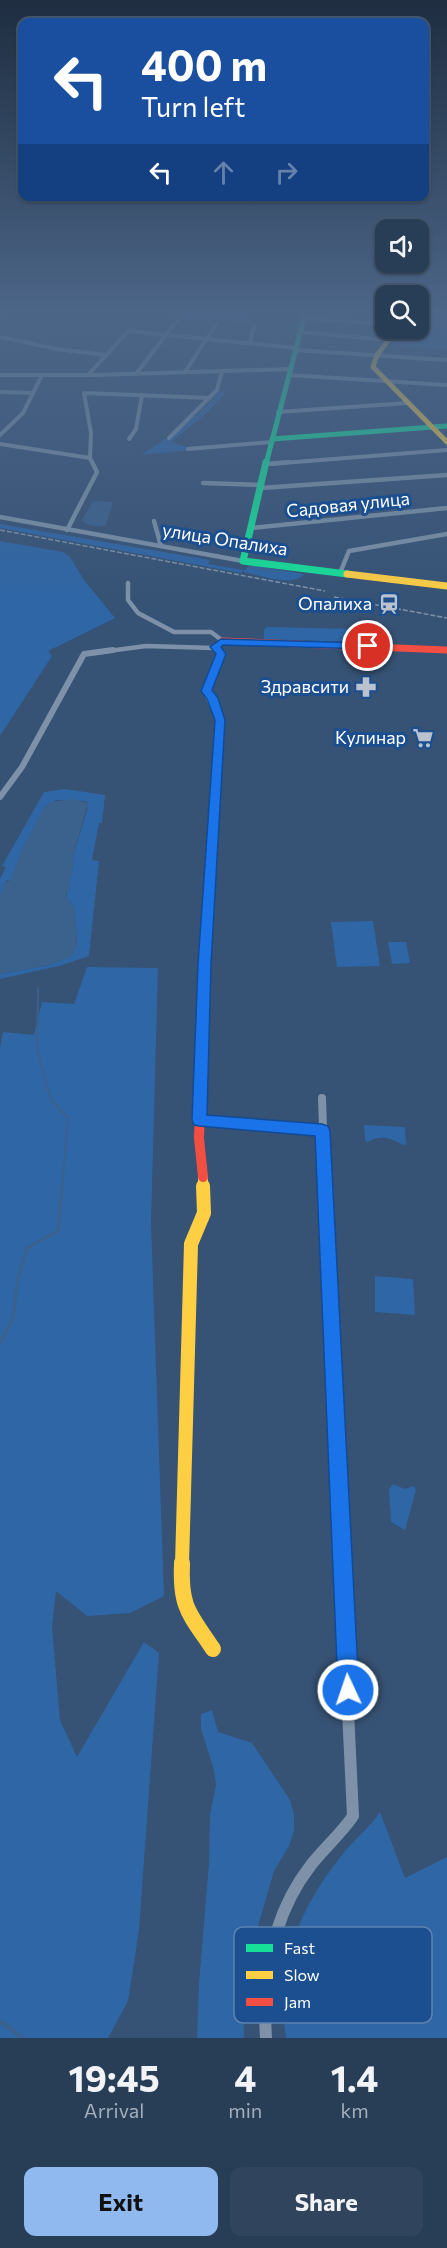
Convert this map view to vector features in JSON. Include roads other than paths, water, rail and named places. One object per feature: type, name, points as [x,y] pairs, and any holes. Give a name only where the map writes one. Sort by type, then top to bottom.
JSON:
[{"type":"street","points":[[0,435],[16,421],[23,409]]},
{"type":"street","points":[[67,530],[97,472],[90,458],[91,433],[87,409]]},
{"type":"street","points":[[129,439],[136,429],[140,409]]},
{"type":"street","points":[[169,438],[199,409]]},
{"type":"street","points":[[243,561],[279,409]]},
{"type":"street","points":[[278,412],[320,409]]},
{"type":"street","points":[[414,409],[447,442]]},
{"type":"street","points":[[188,449],[447,426]]},
{"type":"street","points":[[0,444],[90,458]]},
{"type":"street","points":[[267,464],[447,450]]},
{"type":"street","points":[[203,483],[262,486],[447,475]]},
{"type":"street","name":"Садовая улица","points":[[252,528],[447,508]]},
{"type":"street","name":"улица Опалиха","points":[[0,517],[243,561],[447,586]]},
{"type":"street","points":[[154,521],[161,546]]},
{"type":"street","points":[[340,573],[348,550],[447,534]]},
{"type":"street","points":[[128,583],[126,596],[133,610],[174,632],[211,632],[219,644],[221,654],[207,691],[220,720],[205,964],[199,1120],[204,1213],[192,1244],[181,1589],[186,1609],[213,1649]]},
{"type":"street","points":[[0,797],[22,767],[84,654],[146,646],[219,644],[447,650]]},
{"type":"street","points":[[279,1927],[290,1900],[311,1865],[341,1834],[353,1816],[322,1098]]},
{"type":"street","points":[[199,1120],[322,1131]]},
{"type":"street","points":[[265,2023],[266,2038]]},
{"type":"waterway","points":[[248,567],[281,572]]},
{"type":"waterway","points":[[38,988],[37,1049],[51,1100],[68,1118],[62,1188]]},
{"type":"waterway","points":[[0,1343],[13,1318],[18,1278],[27,1248],[58,1231],[62,1186]]},
{"type":"waterway","points":[[0,2021],[23,2038]]},
{"type":"railway","points":[[0,530],[325,591]]},
{"type":"railway","points":[[334,597],[447,618]]},
{"type":"place","name":"Опалиха","points":[[389,604]]},
{"type":"place","name":"Здравсити","points":[[366,687]]},
{"type":"place","name":"Кулинар","points":[[423,738]]}]
